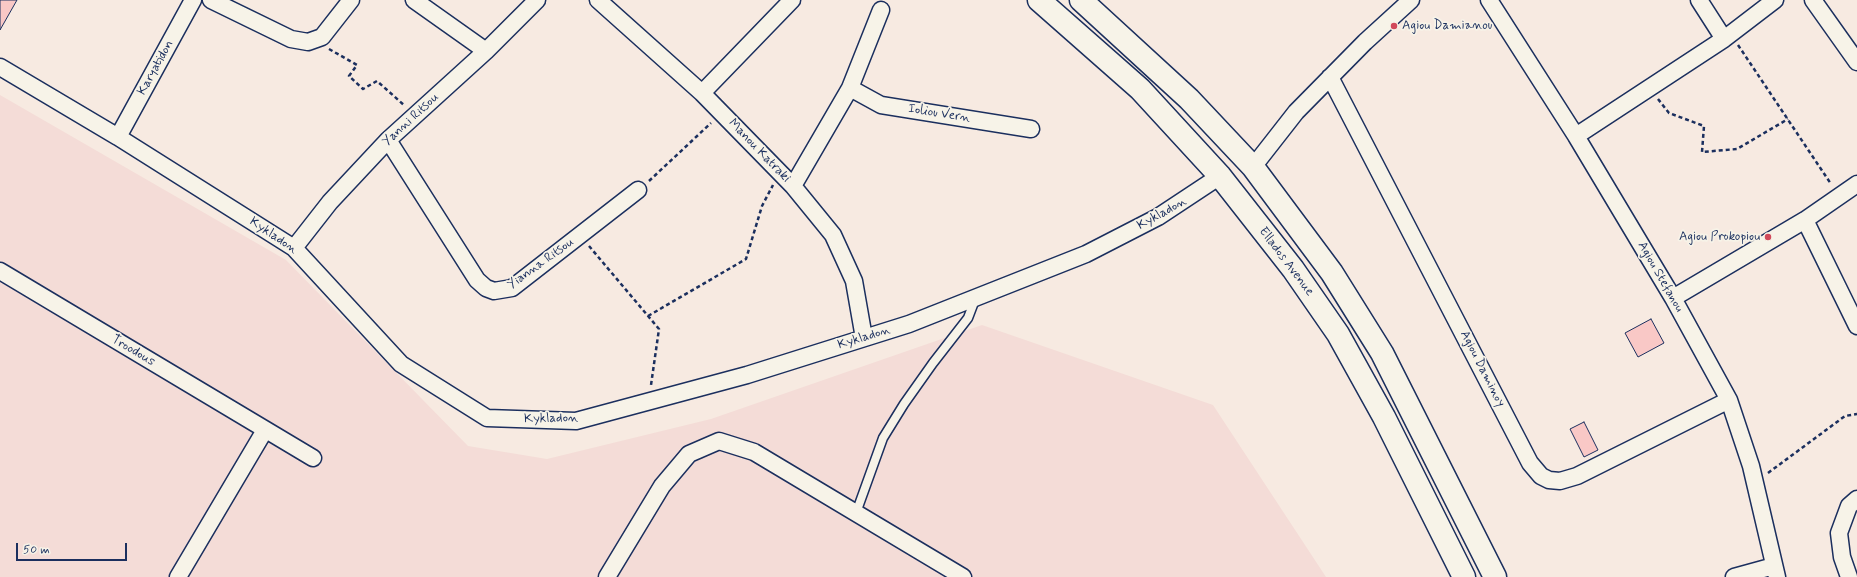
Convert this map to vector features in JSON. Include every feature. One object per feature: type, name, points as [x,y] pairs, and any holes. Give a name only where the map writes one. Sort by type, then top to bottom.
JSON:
[{"type":"main road","name":"Ellados Avenue","points":[[1039,0],[1140,88],[1220,176],[1293,269],[1338,334],[1384,417],[1464,577]]},
{"type":"main road","points":[[1082,0],[1189,99],[1253,167],[1332,273],[1382,353],[1495,577]]},
{"type":"street","name":"Karyatidon","points":[[118,137],[193,0]]},
{"type":"street","points":[[211,0],[291,39],[308,42],[322,37],[351,0]]},
{"type":"street","points":[[414,0],[486,51]]},
{"type":"street","name":"Yanni Ritsou","points":[[294,248],[330,202],[388,140],[486,51],[537,0]]},
{"type":"street","name":"Manou Katraki","points":[[598,0],[702,93],[793,186],[833,235],[854,281],[864,338]]},
{"type":"street","points":[[702,93],[792,0]]},
{"type":"street","points":[[1253,167],[1296,112],[1364,42],[1411,0]]},
{"type":"street","name":"Agiou Stefanou","points":[[1489,0],[1576,136],[1673,298],[1729,400],[1755,482],[1776,572]]},
{"type":"street","points":[[1699,0],[1728,37]]},
{"type":"street","points":[[1576,136],[1728,37],[1775,0]]},
{"type":"street","points":[[1813,0],[1857,62]]},
{"type":"street","points":[[793,186],[850,88],[881,10]]},
{"type":"street","name":"Kykladon","points":[[0,67],[118,137],[294,248],[401,364],[487,418],[576,420],[746,375],[909,324],[1086,254],[1158,217],[1220,176]]},
{"type":"street","name":"Agiou Daminoy","points":[[1330,77],[1530,463],[1541,476],[1549,480],[1560,481],[1577,476],[1729,400]]},
{"type":"street","name":"Ioliou Vern","points":[[850,88],[881,105],[1031,129]]},
{"type":"street","name":"Yianna Ritsou","points":[[388,140],[477,280],[486,288],[498,291],[512,288],[638,190]]},
{"type":"street","points":[[1673,298],[1805,220],[1857,184]]},
{"type":"street","points":[[1805,220],[1857,326]]},
{"type":"street","name":"Troodous","points":[[0,271],[313,458]]},
{"type":"street","points":[[178,577],[265,430]]},
{"type":"street","points":[[607,577],[662,486],[689,454],[719,441],[754,452],[963,577]]},
{"type":"street","points":[[1849,577],[1842,557],[1839,533],[1850,506],[1857,499]]},
{"type":"street","points":[[1734,577],[1776,572]]},
{"type":"lane","points":[[856,513],[883,438],[929,368],[968,318],[976,297]]},
{"type":"path","points":[[1728,37],[1788,119],[1840,196]]},
{"type":"path","points":[[314,40],[357,65],[349,76],[363,89],[377,81],[416,115]]},
{"type":"path","points":[[1650,88],[1669,113],[1704,126],[1702,152],[1737,149],[1788,119]]},
{"type":"path","points":[[638,190],[722,114]]},
{"type":"path","points":[[648,316],[746,259],[762,206],[780,172]]},
{"type":"path","points":[[580,235],[659,329],[649,401]]},
{"type":"path","points":[[1755,482],[1845,416],[1857,414]]},
{"type":"shaded area","points":[[0,95],[286,260],[468,446],[547,459],[711,419],[982,325],[1213,405],[1326,577],[0,577]]},
{"type":"building","points":[[0,0],[17,0],[0,30]]},
{"type":"building","points":[[1651,319],[1664,343],[1638,357],[1625,333]]},
{"type":"building","points":[[1584,422],[1598,450],[1584,457],[1570,429]]},
{"type":"place","name":"Agiou Damianou","points":[[1394,26]]},
{"type":"place","name":"Agiou Prokopiou","points":[[1768,237]]}]
